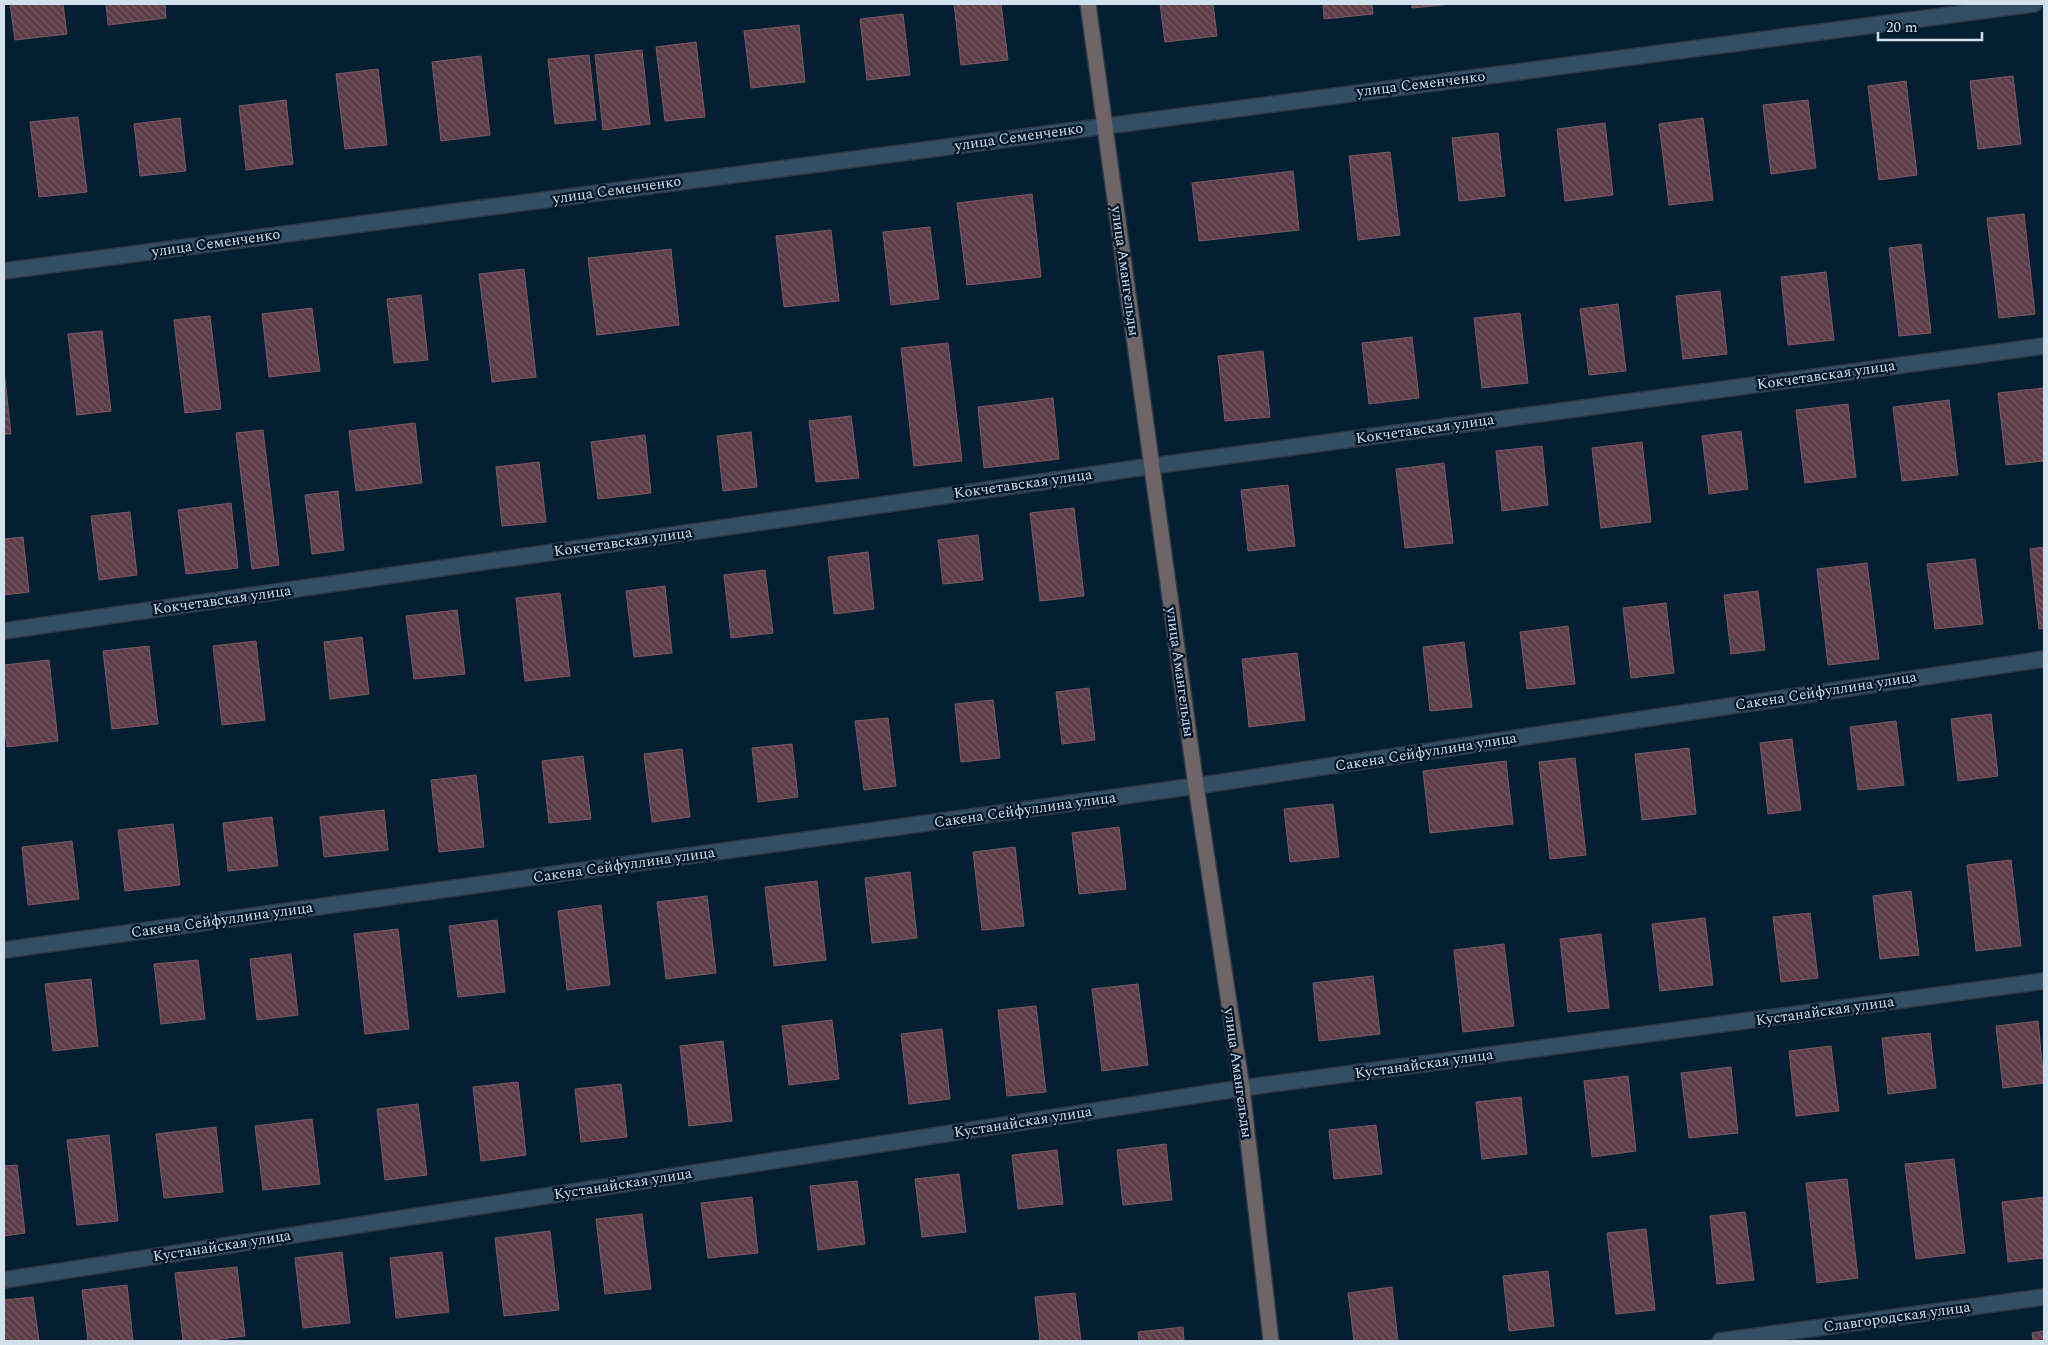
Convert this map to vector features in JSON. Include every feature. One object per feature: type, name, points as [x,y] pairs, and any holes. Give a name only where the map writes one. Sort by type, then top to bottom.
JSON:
[{"type":"main road","name":"улица Амангельды","points":[[1088,4],[1196,786],[1242,1088],[1271,1341]]},
{"type":"street","name":"улица Семенченко","points":[[4,271],[2034,4]]},
{"type":"street","name":"Кокчетавская улица","points":[[4,631],[1152,466],[2044,346]]},
{"type":"street","name":"Сакена Сейфуллина улица","points":[[4,950],[1196,786],[2044,658]]},
{"type":"street","name":"Кустанайская улица","points":[[4,1280],[1242,1088],[2044,982]]},
{"type":"street","name":"Славгородская улица","points":[[1720,1341],[2044,1297]]},
{"type":"building","points":[[10,4],[63,4],[67,34],[15,40]]},
{"type":"building","points":[[106,4],[165,4],[166,18],[108,25]]},
{"type":"building","points":[[954,4],[1001,4],[1008,60],[961,65]]},
{"type":"building","points":[[1160,4],[1213,4],[1217,36],[1165,42]]},
{"type":"building","points":[[1323,4],[1372,4],[1373,14],[1324,19]]},
{"type":"building","points":[[1412,4],[1451,4],[1412,8]]},
{"type":"building","points":[[903,14],[910,75],[867,80],[860,19]]},
{"type":"building","points":[[799,25],[805,82],[751,88],[744,31]]},
{"type":"building","points":[[696,42],[705,117],[665,121],[656,47]]},
{"type":"building","points":[[642,50],[650,124],[603,130],[595,55]]},
{"type":"building","points":[[589,55],[596,120],[555,124],[548,59]]},
{"type":"building","points":[[481,56],[490,135],[441,141],[432,62]]},
{"type":"building","points":[[378,69],[387,145],[345,149],[336,74]]},
{"type":"building","points":[[2013,76],[2021,144],[1978,149],[1970,81]]},
{"type":"building","points":[[1906,81],[1917,175],[1879,180],[1868,86]]},
{"type":"building","points":[[286,100],[293,164],[246,170],[239,106]]},
{"type":"building","points":[[1808,100],[1816,168],[1771,174],[1763,105]]},
{"type":"building","points":[[78,117],[87,192],[39,197],[30,122]]},
{"type":"building","points":[[180,118],[186,171],[140,176],[134,124]]},
{"type":"building","points":[[1703,118],[1713,200],[1669,205],[1659,124]]},
{"type":"building","points":[[1605,123],[1613,195],[1565,201],[1557,129]]},
{"type":"building","points":[[1498,133],[1505,196],[1459,201],[1452,138]]},
{"type":"building","points":[[1390,152],[1400,235],[1358,240],[1349,156]]},
{"type":"building","points":[[1293,171],[1299,230],[1199,241],[1192,183]]},
{"type":"building","points":[[1032,194],[1041,277],[967,285],[957,203]]},
{"type":"building","points":[[2024,214],[2035,314],[1999,318],[1987,218]]},
{"type":"building","points":[[930,227],[939,299],[891,305],[883,232]]},
{"type":"building","points":[[831,230],[839,301],[784,307],[776,236]]},
{"type":"building","points":[[1921,244],[1931,333],[1899,336],[1889,248]]},
{"type":"building","points":[[671,249],[679,325],[597,335],[588,258]]},
{"type":"building","points":[[524,269],[536,377],[492,382],[479,274]]},
{"type":"building","points":[[1826,272],[1834,340],[1788,345],[1781,277]]},
{"type":"building","points":[[1720,291],[1727,354],[1683,359],[1676,296]]},
{"type":"building","points":[[421,295],[428,360],[394,363],[387,299]]},
{"type":"building","points":[[1618,304],[1626,371],[1589,375],[1580,309]]},
{"type":"building","points":[[312,308],[320,371],[269,377],[262,314]]},
{"type":"building","points":[[1520,313],[1528,383],[1482,388],[1474,318]]},
{"type":"building","points":[[210,316],[221,409],[185,413],[174,320]]},
{"type":"building","points":[[102,331],[111,411],[77,415],[68,334]]},
{"type":"building","points":[[1412,337],[1419,398],[1369,404],[1362,343]]},
{"type":"building","points":[[948,343],[962,461],[914,466],[901,348]]},
{"type":"building","points":[[1263,351],[1270,417],[1225,421],[1218,356]]},
{"type":"building","points":[[4,370],[11,434],[4,434]]},
{"type":"building","points":[[2044,388],[2044,461],[2006,465],[1998,393]]},
{"type":"building","points":[[1053,398],[1059,459],[984,468],[978,407]]},
{"type":"building","points":[[1949,400],[1958,475],[1902,481],[1893,407]]},
{"type":"building","points":[[1848,404],[1856,477],[1805,483],[1796,410]]},
{"type":"building","points":[[851,416],[859,478],[816,482],[809,421]]},
{"type":"building","points":[[415,423],[422,483],[356,491],[349,431]]},
{"type":"building","points":[[263,430],[279,565],[252,569],[236,433]]},
{"type":"building","points":[[1741,431],[1748,489],[1709,494],[1702,436]]},
{"type":"building","points":[[751,432],[757,487],[723,491],[717,436]]},
{"type":"building","points":[[645,435],[651,493],[598,499],[591,442]]},
{"type":"building","points":[[1642,442],[1651,522],[1601,528],[1592,448]]},
{"type":"building","points":[[1542,446],[1548,505],[1502,511],[1496,451]]},
{"type":"building","points":[[539,462],[546,522],[502,526],[496,467]]},
{"type":"building","points":[[1444,463],[1453,543],[1405,548],[1396,469]]},
{"type":"building","points":[[1288,485],[1295,546],[1248,551],[1241,490]]},
{"type":"building","points":[[338,491],[344,550],[312,554],[305,495]]},
{"type":"building","points":[[231,503],[238,568],[186,574],[178,510]]},
{"type":"building","points":[[1074,508],[1084,596],[1040,601],[1030,513]]},
{"type":"building","points":[[130,512],[137,575],[99,580],[91,516]]},
{"type":"building","points":[[978,535],[983,580],[943,584],[938,540]]},
{"type":"building","points":[[23,537],[29,592],[4,595],[4,539]]},
{"type":"building","points":[[2044,547],[2044,628],[2039,629],[2030,549]]},
{"type":"building","points":[[868,552],[874,609],[834,614],[828,557]]},
{"type":"building","points":[[1975,559],[1983,624],[1935,629],[1927,564]]},
{"type":"building","points":[[1867,563],[1879,659],[1828,665],[1817,569]]},
{"type":"building","points":[[765,570],[773,633],[731,638],[724,575]]},
{"type":"building","points":[[665,586],[672,653],[634,657],[626,591]]},
{"type":"building","points":[[1758,591],[1765,650],[1731,654],[1724,595]]},
{"type":"building","points":[[560,593],[570,676],[525,681],[516,598]]},
{"type":"building","points":[[1666,603],[1674,673],[1631,678],[1623,608]]},
{"type":"building","points":[[457,610],[465,674],[414,679],[406,616]]},
{"type":"building","points":[[1568,626],[1575,684],[1527,689],[1520,632]]},
{"type":"building","points":[[362,637],[369,694],[330,699],[324,642]]},
{"type":"building","points":[[256,641],[265,720],[222,725],[213,646]]},
{"type":"building","points":[[1464,642],[1472,707],[1430,711],[1423,647]]},
{"type":"building","points":[[149,646],[158,724],[112,729],[103,651]]},
{"type":"building","points":[[1297,653],[1305,720],[1249,727],[1242,659]]},
{"type":"building","points":[[49,660],[58,741],[7,747],[4,722],[4,665]]},
{"type":"building","points":[[1089,688],[1095,740],[1062,744],[1056,692]]},
{"type":"building","points":[[993,700],[1000,758],[961,762],[955,704]]},
{"type":"building","points":[[1991,714],[1998,776],[1958,781],[1951,719]]},
{"type":"building","points":[[888,718],[896,786],[864,790],[855,721]]},
{"type":"building","points":[[1896,721],[1904,785],[1858,790],[1850,727]]},
{"type":"building","points":[[1792,739],[1801,810],[1768,814],[1760,743]]},
{"type":"building","points":[[792,744],[798,797],[758,802],[752,748]]},
{"type":"building","points":[[1689,748],[1696,814],[1642,820],[1635,754]]},
{"type":"building","points":[[682,749],[690,817],[652,822],[644,754]]},
{"type":"building","points":[[583,756],[591,819],[549,823],[542,761]]},
{"type":"building","points":[[1575,758],[1586,855],[1550,859],[1539,762]]},
{"type":"building","points":[[1506,761],[1513,824],[1430,833],[1423,771]]},
{"type":"building","points":[[476,775],[484,847],[439,852],[431,780]]},
{"type":"building","points":[[1333,804],[1339,857],[1290,862],[1284,809]]},
{"type":"building","points":[[384,810],[388,850],[324,857],[320,817]]},
{"type":"building","points":[[272,817],[278,866],[228,871],[223,823]]},
{"type":"building","points":[[173,824],[180,885],[125,891],[118,830]]},
{"type":"building","points":[[1119,827],[1126,889],[1079,894],[1072,833]]},
{"type":"building","points":[[72,841],[79,899],[28,905],[22,847]]},
{"type":"building","points":[[1015,847],[1024,926],[982,930],[973,852]]},
{"type":"building","points":[[2011,860],[2021,946],[1976,951],[1967,865]]},
{"type":"building","points":[[910,872],[917,938],[872,943],[865,878]]},
{"type":"building","points":[[817,881],[826,960],[774,966],[765,887]]},
{"type":"building","points":[[1911,891],[1919,955],[1880,959],[1873,896]]},
{"type":"building","points":[[707,896],[716,973],[666,979],[657,902]]},
{"type":"building","points":[[601,905],[610,985],[567,990],[558,911]]},
{"type":"building","points":[[1810,913],[1818,978],[1781,982],[1773,917]]},
{"type":"building","points":[[1705,918],[1713,985],[1660,991],[1652,924]]},
{"type":"building","points":[[497,920],[505,992],[458,997],[449,926]]},
{"type":"building","points":[[398,929],[409,1029],[365,1034],[354,934]]},
{"type":"building","points":[[1601,934],[1609,1008],[1568,1012],[1560,939]]},
{"type":"building","points":[[1504,944],[1514,1026],[1463,1032],[1454,950]]},
{"type":"building","points":[[291,954],[298,1015],[257,1020],[250,959]]},
{"type":"building","points":[[198,960],[205,1019],[161,1024],[154,964]]},
{"type":"building","points":[[1373,976],[1380,1034],[1319,1041],[1313,983]]},
{"type":"building","points":[[91,979],[98,1046],[53,1051],[45,984]]},
{"type":"building","points":[[1138,984],[1148,1065],[1102,1071],[1092,989]]},
{"type":"building","points":[[1036,1006],[1046,1092],[1007,1096],[998,1010]]},
{"type":"building","points":[[832,1020],[839,1079],[789,1085],[782,1026]]},
{"type":"building","points":[[2038,1021],[2044,1083],[2003,1088],[1996,1026]]},
{"type":"building","points":[[942,1029],[950,1099],[909,1104],[901,1034]]},
{"type":"building","points":[[1930,1033],[1936,1088],[1888,1094],[1882,1038]]},
{"type":"building","points":[[723,1041],[732,1121],[689,1126],[680,1046]]},
{"type":"building","points":[[1831,1046],[1839,1111],[1796,1116],[1789,1051]]},
{"type":"building","points":[[1731,1067],[1738,1133],[1689,1138],[1681,1073]]},
{"type":"building","points":[[1628,1076],[1636,1151],[1592,1157],[1584,1081]]},
{"type":"building","points":[[518,1082],[526,1155],[481,1161],[473,1087]]},
{"type":"building","points":[[621,1084],[627,1137],[581,1142],[575,1089]]},
{"type":"building","points":[[1521,1097],[1527,1154],[1482,1159],[1476,1102]]},
{"type":"building","points":[[418,1104],[427,1175],[385,1180],[377,1109]]},
{"type":"building","points":[[312,1119],[320,1184],[263,1190],[255,1126]]},
{"type":"building","points":[[1376,1125],[1382,1174],[1334,1179],[1329,1130]]},
{"type":"building","points":[[216,1127],[223,1192],[164,1198],[156,1134]]},
{"type":"building","points":[[109,1135],[118,1221],[77,1225],[67,1140]]},
{"type":"building","points":[[1166,1144],[1172,1200],[1123,1205],[1117,1150]]},
{"type":"building","points":[[1057,1150],[1063,1204],[1018,1209],[1012,1155]]},
{"type":"building","points":[[1954,1159],[1965,1253],[1916,1259],[1905,1164]]},
{"type":"building","points":[[17,1165],[25,1233],[4,1236],[4,1166]]},
{"type":"building","points":[[959,1174],[966,1232],[922,1237],[915,1179]]},
{"type":"building","points":[[1847,1179],[1858,1278],[1817,1283],[1806,1183]]},
{"type":"building","points":[[857,1181],[865,1244],[818,1250],[810,1186]]},
{"type":"building","points":[[752,1197],[758,1253],[708,1258],[701,1203]]},
{"type":"building","points":[[2044,1197],[2044,1258],[2008,1262],[2002,1202]]},
{"type":"building","points":[[1745,1212],[1754,1280],[1717,1284],[1710,1216]]},
{"type":"building","points":[[642,1214],[651,1289],[605,1294],[596,1219]]},
{"type":"building","points":[[1646,1229],[1655,1310],[1616,1314],[1607,1233]]},
{"type":"building","points":[[550,1231],[559,1310],[504,1316],[495,1238]]},
{"type":"building","points":[[342,1252],[350,1323],[303,1328],[295,1258]]},
{"type":"building","points":[[442,1252],[449,1312],[396,1318],[390,1258]]},
{"type":"building","points":[[237,1267],[245,1336],[203,1341],[183,1341],[175,1273]]},
{"type":"building","points":[[1548,1271],[1554,1326],[1509,1331],[1503,1276]]},
{"type":"building","points":[[127,1285],[133,1341],[88,1341],[82,1290]]},
{"type":"building","points":[[1392,1287],[1398,1341],[1354,1341],[1348,1293]]},
{"type":"building","points":[[1075,1293],[1081,1341],[1040,1341],[1035,1297]]},
{"type":"building","points":[[33,1297],[39,1341],[4,1341],[4,1300]]},
{"type":"building","points":[[1183,1327],[1184,1341],[1139,1341],[1138,1332]]},
{"type":"building","points":[[2044,1331],[2044,1341],[2033,1341],[2032,1333]]}]
